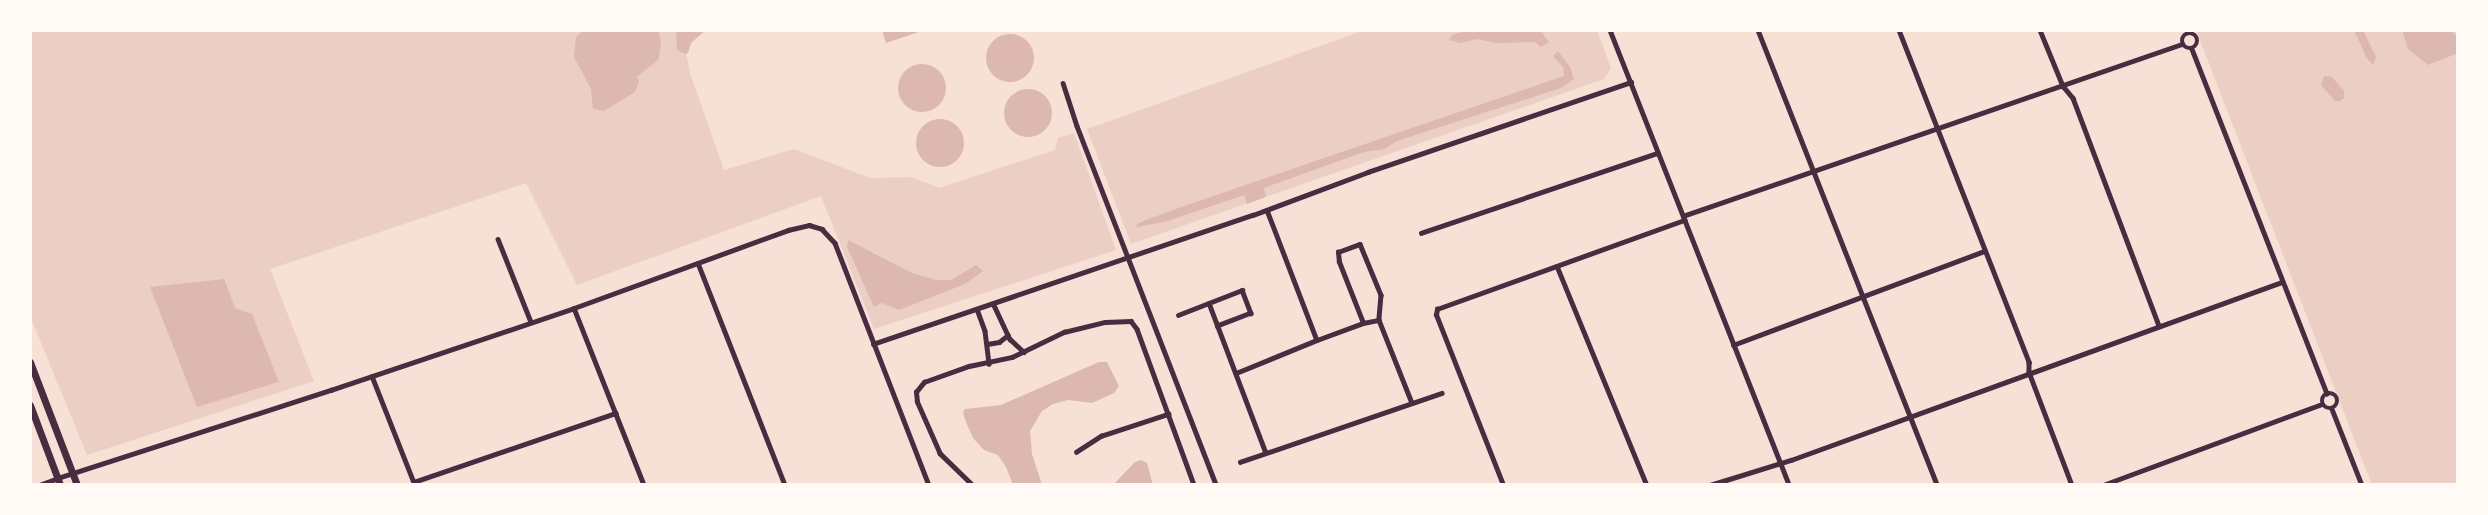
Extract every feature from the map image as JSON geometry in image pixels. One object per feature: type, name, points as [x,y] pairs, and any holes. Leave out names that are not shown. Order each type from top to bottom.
[{"type":"main road","points":[[30,362],[77,485]]},
{"type":"main road","points":[[30,405],[59,481]]},
{"type":"street","points":[[1610,30],[1789,485]]},
{"type":"street","points":[[1758,30],[1937,485]]},
{"type":"street","points":[[1899,30],[2029,362],[2029,372],[2072,485]]},
{"type":"street","points":[[2040,30],[2063,86],[2073,98],[2160,326]]},
{"type":"street","points":[[2185,32],[2197,37],[2197,45],[2192,49],[2187,49],[2182,44],[2185,32]]},
{"type":"street","points":[[1503,485],[1436,315],[1437,309],[1814,170],[1937,130],[2182,44]]},
{"type":"street","points":[[2192,49],[2327,394]]},
{"type":"street","points":[[873,344],[1129,258],[1630,82]]},
{"type":"street","points":[[1063,83],[1216,485]]},
{"type":"street","points":[[1421,233],[1658,153]]},
{"type":"street","points":[[1267,210],[1317,340]]},
{"type":"street","points":[[39,485],[59,481],[72,473],[574,308],[799,227],[817,227],[829,234],[835,243],[929,485]]},
{"type":"street","points":[[498,239],[531,322]]},
{"type":"street","points":[[1363,323],[1339,262],[1338,252],[1360,244],[1381,295],[1379,320],[1412,403]]},
{"type":"street","points":[[1733,345],[1984,251]]},
{"type":"street","points":[[698,264],[784,485]]},
{"type":"street","points":[[1557,266],[1647,485]]},
{"type":"street","points":[[1710,485],[1780,464],[2282,282]]},
{"type":"street","points":[[1178,315],[1242,290],[1251,313],[1217,326]]},
{"type":"street","points":[[993,303],[1008,335],[1024,352]]},
{"type":"street","points":[[1209,303],[1266,453]]},
{"type":"street","points":[[574,308],[644,485]]},
{"type":"street","points":[[977,309],[987,344],[989,364]]},
{"type":"street","points":[[1236,373],[1317,340],[1363,323],[1379,320]]},
{"type":"street","points":[[972,485],[940,454],[926,426],[917,402],[916,392],[924,382],[969,366],[989,364],[1024,352],[1064,332],[1105,322],[1131,321],[1137,328],[1194,485]]},
{"type":"street","points":[[987,344],[999,342],[1008,335]]},
{"type":"street","points":[[372,376],[415,484],[616,413]]},
{"type":"street","points":[[1240,462],[1442,393]]},
{"type":"street","points":[[2327,394],[2334,394],[2337,399],[2337,404],[2332,409],[2325,408],[2322,404],[2322,398],[2327,394]]},
{"type":"street","points":[[2103,485],[2322,404]]},
{"type":"street","points":[[2332,409],[2361,485]]},
{"type":"street","points":[[1076,452],[1101,436],[1167,414]]},
{"type":"shaded area","points":[[30,30],[682,30],[690,73],[724,170],[794,149],[870,178],[911,177],[939,188],[1055,150],[1058,138],[1074,133],[1116,250],[874,329],[821,196],[577,285],[526,183],[270,269],[314,381],[87,455],[30,316]]},
{"type":"shaded area","points":[[584,30],[658,30],[661,42],[659,59],[637,77],[639,81],[635,92],[604,111],[593,109],[591,89],[574,57],[576,37]]},
{"type":"shaded area","points":[[676,30],[706,30],[691,43],[688,53],[685,54],[677,50]]},
{"type":"shaded area","points":[[882,30],[925,30],[886,43]]},
{"type":"shaded area","points":[[1365,30],[1597,30],[1611,68],[1604,79],[1131,244],[1087,129]]},
{"type":"shaded area","points":[[1469,30],[1540,30],[1549,42],[1541,47],[1535,42],[1496,43],[1477,39],[1460,43],[1449,40],[1452,35]]},
{"type":"shaded area","points":[[2196,30],[2458,30],[2458,485],[2372,485]]},
{"type":"shaded area","points":[[2354,30],[2363,30],[2376,57],[2373,65],[2366,57]]},
{"type":"shaded area","points":[[2402,30],[2449,30],[2458,37],[2458,53],[2428,65],[2408,49]]},
{"type":"shaded area","points":[[1005,34],[1015,34],[1027,41],[1034,53],[1034,63],[1027,75],[1015,82],[1005,82],[990,71],[986,63],[986,53],[997,38]]},
{"type":"shaded area","points":[[1558,51],[1570,67],[1574,79],[1561,88],[1397,141],[1384,149],[1364,152],[1264,188],[1266,197],[1247,204],[1244,195],[1168,221],[1137,227],[1136,225],[1187,205],[1564,76],[1563,67],[1553,56]]},
{"type":"shaded area","points":[[917,64],[927,64],[939,71],[946,83],[946,93],[939,105],[927,112],[917,112],[902,101],[898,93],[898,83],[909,68]]},
{"type":"shaded area","points":[[2324,76],[2332,77],[2344,91],[2344,98],[2335,101],[2321,85]]},
{"type":"shaded area","points":[[1023,89],[1033,89],[1045,96],[1052,108],[1052,118],[1045,130],[1033,137],[1023,137],[1008,126],[1004,118],[1004,108],[1015,93]]},
{"type":"shaded area","points":[[935,119],[945,119],[957,126],[964,138],[964,148],[957,160],[945,167],[935,167],[920,156],[916,148],[916,138],[927,123]]},
{"type":"shaded area","points":[[848,240],[912,273],[936,280],[951,280],[976,265],[983,271],[965,284],[899,310],[882,303],[874,307],[847,247]]},
{"type":"shaded area","points":[[224,279],[235,308],[252,314],[279,382],[197,407],[150,287]]},
{"type":"shaded area","points":[[1099,362],[1107,362],[1119,386],[1114,393],[1092,403],[1068,400],[1053,404],[1042,411],[1030,431],[1032,454],[1042,485],[1013,485],[998,455],[984,450],[973,438],[963,413],[965,409],[1001,405]]},
{"type":"shaded area","points":[[1141,460],[1147,463],[1153,485],[1113,485],[1135,462]]}]
